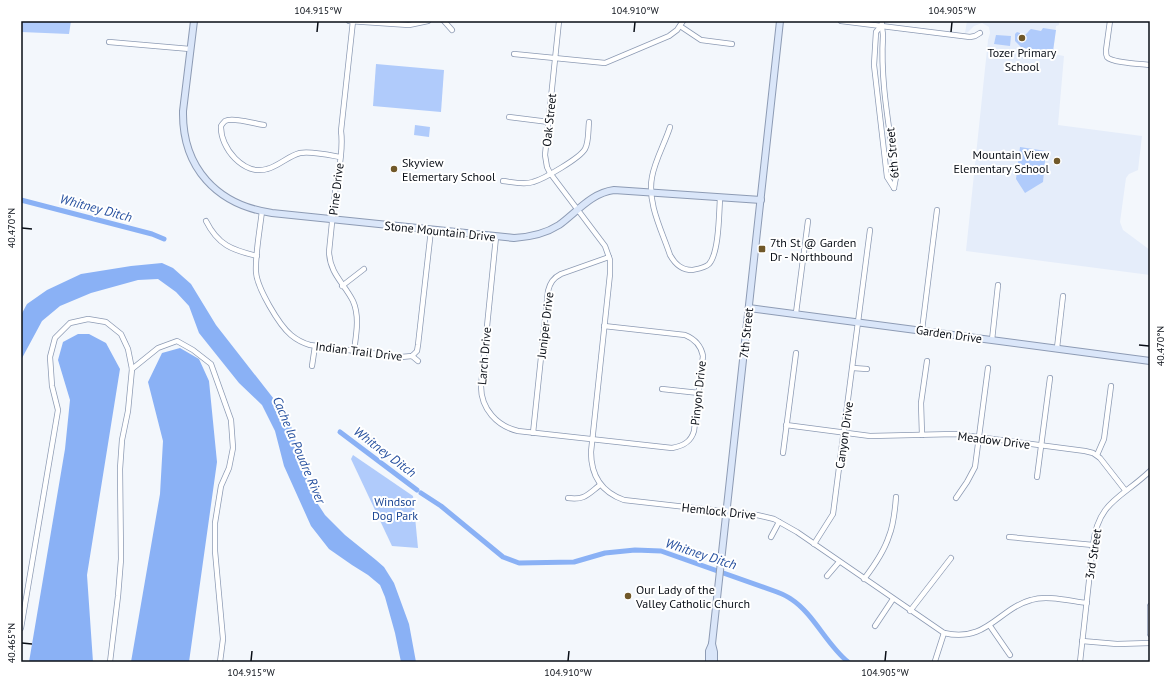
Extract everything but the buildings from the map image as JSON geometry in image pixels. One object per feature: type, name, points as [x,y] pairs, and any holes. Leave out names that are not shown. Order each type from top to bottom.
[{"type":"street","name":"Stone Mountain Drive","points":[[194,21],[183,117],[184,132],[188,150],[197,168],[210,184],[227,198],[241,205],[262,211],[332,219],[496,237],[526,237],[540,234],[558,225],[595,197],[608,191],[761,200]]},
{"type":"street","points":[[349,21],[409,25],[428,21]]},
{"type":"street","name":"Pine Drive","points":[[353,21],[329,258],[334,272],[353,301],[357,316],[354,351]]},
{"type":"street","points":[[444,21],[452,30]]},
{"type":"street","name":"Oak Street","points":[[559,21],[545,155],[547,167],[550,173],[577,210]]},
{"type":"street","points":[[514,54],[598,63],[608,62],[669,36],[680,26],[683,21]]},
{"type":"street","name":"7th Street","points":[[708,662],[709,651],[712,644],[720,579],[780,21]]},
{"type":"street","points":[[841,21],[881,23],[970,37],[980,33]]},
{"type":"street","points":[[1110,21],[1106,50],[1106,55],[1108,58],[1150,65]]},
{"type":"street","name":"6th Street","points":[[881,23],[883,33],[882,65],[896,177],[894,188],[887,177],[874,65],[876,32],[881,23]]},
{"type":"street","points":[[680,26],[701,40],[732,44]]},
{"type":"street","points":[[109,42],[190,49]]},
{"type":"street","points":[[509,117],[549,122]]},
{"type":"street","points":[[264,126],[228,120],[221,126],[224,141],[231,153],[241,163],[252,169],[268,169],[303,152],[340,157]]},
{"type":"street","points":[[503,181],[526,183],[533,182],[582,153],[586,147],[589,122]]},
{"type":"street","points":[[670,127],[652,175],[652,193],[653,204],[670,255],[675,263],[688,270],[697,270],[708,264],[714,254],[720,198]]},
{"type":"street","points":[[568,498],[581,499],[600,485],[594,473],[591,452],[610,274],[609,257],[605,246],[577,210]]},
{"type":"street","points":[[922,330],[937,210]]},
{"type":"street","name":"Indian Trail Drive","points":[[262,211],[256,270],[258,283],[279,321],[294,338],[315,346],[401,357],[412,356],[417,351],[431,230]]},
{"type":"street","points":[[796,314],[808,220]]},
{"type":"street","points":[[206,221],[216,237],[228,247],[239,252],[257,256]]},
{"type":"street","name":"Canyon Drive","points":[[814,544],[833,514],[870,230]]},
{"type":"street","name":"Larch Drive","points":[[496,237],[480,386],[482,396],[491,415],[500,424],[512,430],[592,439]]},
{"type":"street","name":"Juniper Drive","points":[[532,433],[550,284],[556,276],[609,257]]},
{"type":"street","points":[[342,286],[364,269]]},
{"type":"street","points":[[992,340],[998,285]]},
{"type":"street","points":[[1057,348],[1063,296]]},
{"type":"street","name":"Garden Drive","points":[[749,308],[1150,361]]},
{"type":"street","points":[[21,628],[58,410],[52,386],[50,357],[55,338],[70,323],[88,319],[106,322],[121,334],[128,349],[132,369],[128,411],[122,440],[120,469],[121,558],[110,662]]},
{"type":"street","name":"Pinyon Drive","points":[[592,439],[672,448],[683,445],[690,440],[694,431],[699,393],[702,353],[701,347],[693,338],[685,335],[604,326]]},
{"type":"street","points":[[132,369],[158,348],[177,341],[193,350],[211,364],[231,420],[234,448],[229,468],[221,486],[215,524],[215,551],[223,639],[220,662]]},
{"type":"street","points":[[312,366],[315,346]]},
{"type":"street","points":[[782,453],[796,353]]},
{"type":"street","points":[[412,356],[418,361]]},
{"type":"street","points":[[922,435],[921,403],[927,361]]},
{"type":"street","points":[[853,368],[867,369]]},
{"type":"street","points":[[956,498],[975,467],[988,368]]},
{"type":"street","points":[[1037,477],[1050,378]]},
{"type":"street","points":[[1111,386],[1104,439],[1097,455],[1125,490]]},
{"type":"street","points":[[662,389],[699,393]]},
{"type":"street","name":"Meadow Drive","points":[[786,425],[870,436],[955,434],[1085,451],[1097,455]]},
{"type":"street","name":"3rd Street","points":[[1080,661],[1094,534],[1103,512],[1113,500],[1150,471]]},
{"type":"street","name":"Hemlock Drive","points":[[600,485],[610,493],[624,500],[757,515],[779,522],[814,544],[944,634]]},
{"type":"street","points":[[864,579],[887,542],[893,522],[896,496]]},
{"type":"street","points":[[771,536],[779,522]]},
{"type":"street","points":[[1009,537],[1093,545]]},
{"type":"street","points":[[910,611],[951,558]]},
{"type":"street","points":[[827,576],[839,562]]},
{"type":"street","points":[[935,660],[944,634],[966,635],[978,632],[990,626],[1023,603],[1043,598],[1086,603]]},
{"type":"street","points":[[875,626],[893,599]]},
{"type":"street","points":[[1150,606],[1150,634]]},
{"type":"street","points":[[990,626],[1010,655]]},
{"type":"street","points":[[1082,641],[1120,644],[1150,643]]},
{"type":"street","name":"7th Street","points":[[712,644],[714,662]]},
{"type":"shaded area","name":"Mountain View Elementary School","points":[[967,21],[1059,21],[1059,25],[1056,26],[1053,54],[1064,56],[1058,125],[1142,136],[1138,170],[1129,174],[1126,178],[1120,222],[1123,230],[1150,250],[1150,275],[966,251],[988,40],[990,33],[989,27],[982,23],[974,26],[965,33]]},
{"type":"shaded area","points":[[162,263],[173,268],[191,284],[216,325],[277,403],[291,426],[312,495],[325,515],[345,535],[384,567],[394,583],[409,624],[416,662],[401,662],[395,633],[380,585],[368,575],[329,549],[311,526],[284,466],[275,431],[262,405],[239,383],[199,333],[189,306],[176,292],[158,279],[138,280],[91,293],[60,306],[42,321],[21,360],[21,315],[27,304],[47,290],[81,274]]},
{"type":"shaded area","points":[[78,334],[89,334],[106,343],[120,369],[87,575],[93,662],[29,662],[65,449],[70,400],[58,360],[63,342]]},
{"type":"shaded area","points":[[180,348],[199,359],[209,381],[217,462],[189,662],[131,662],[160,494],[163,441],[148,382],[162,353]]},
{"type":"green space","points":[[21,21],[71,21],[69,34],[21,32]]},
{"type":"green space","points":[[1043,28],[1056,30],[1053,51],[1022,48],[1015,41],[1015,34],[1017,32],[1020,33],[1020,36],[1022,36],[1031,29],[1041,31]]},
{"type":"green space","points":[[996,35],[1011,36],[1010,46],[994,44]]},
{"type":"green space","points":[[376,64],[444,70],[441,112],[373,106]]},
{"type":"green space","points":[[415,125],[430,127],[429,137],[414,135]]},
{"type":"green space","points":[[1020,147],[1046,151],[1043,182],[1025,193],[1016,179]]},
{"type":"green space","name":"Windsor Dog Park","points":[[353,455],[413,496],[418,548],[392,546],[351,459]]},
{"type":"waterway","name":"Whitney Ditch","points":[[21,200],[152,234],[164,239]]},
{"type":"waterway","name":"Whitney Ditch","points":[[340,432],[417,490]]},
{"type":"waterway","name":"Whitney Ditch","points":[[421,493],[441,506],[503,557],[519,563],[574,562],[605,553],[635,550],[661,551],[777,592],[788,597],[799,605],[833,647],[848,662]]},
{"type":"place","name":"Tozer Primary School","points":[[1022,38]]},
{"type":"place","name":"Mountain View Elementary School","points":[[1057,161]]},
{"type":"place","name":"Skyview Elemertary School","points":[[394,169]]},
{"type":"place","name":"7th St @ Garden Dr - Northbound","points":[[762,249]]},
{"type":"place","name":"Our Lady of the Valley Catholic Church","points":[[628,596]]},
{"type":"water label","name":"Cache la Poudre River","points":[[299,450]]}]
